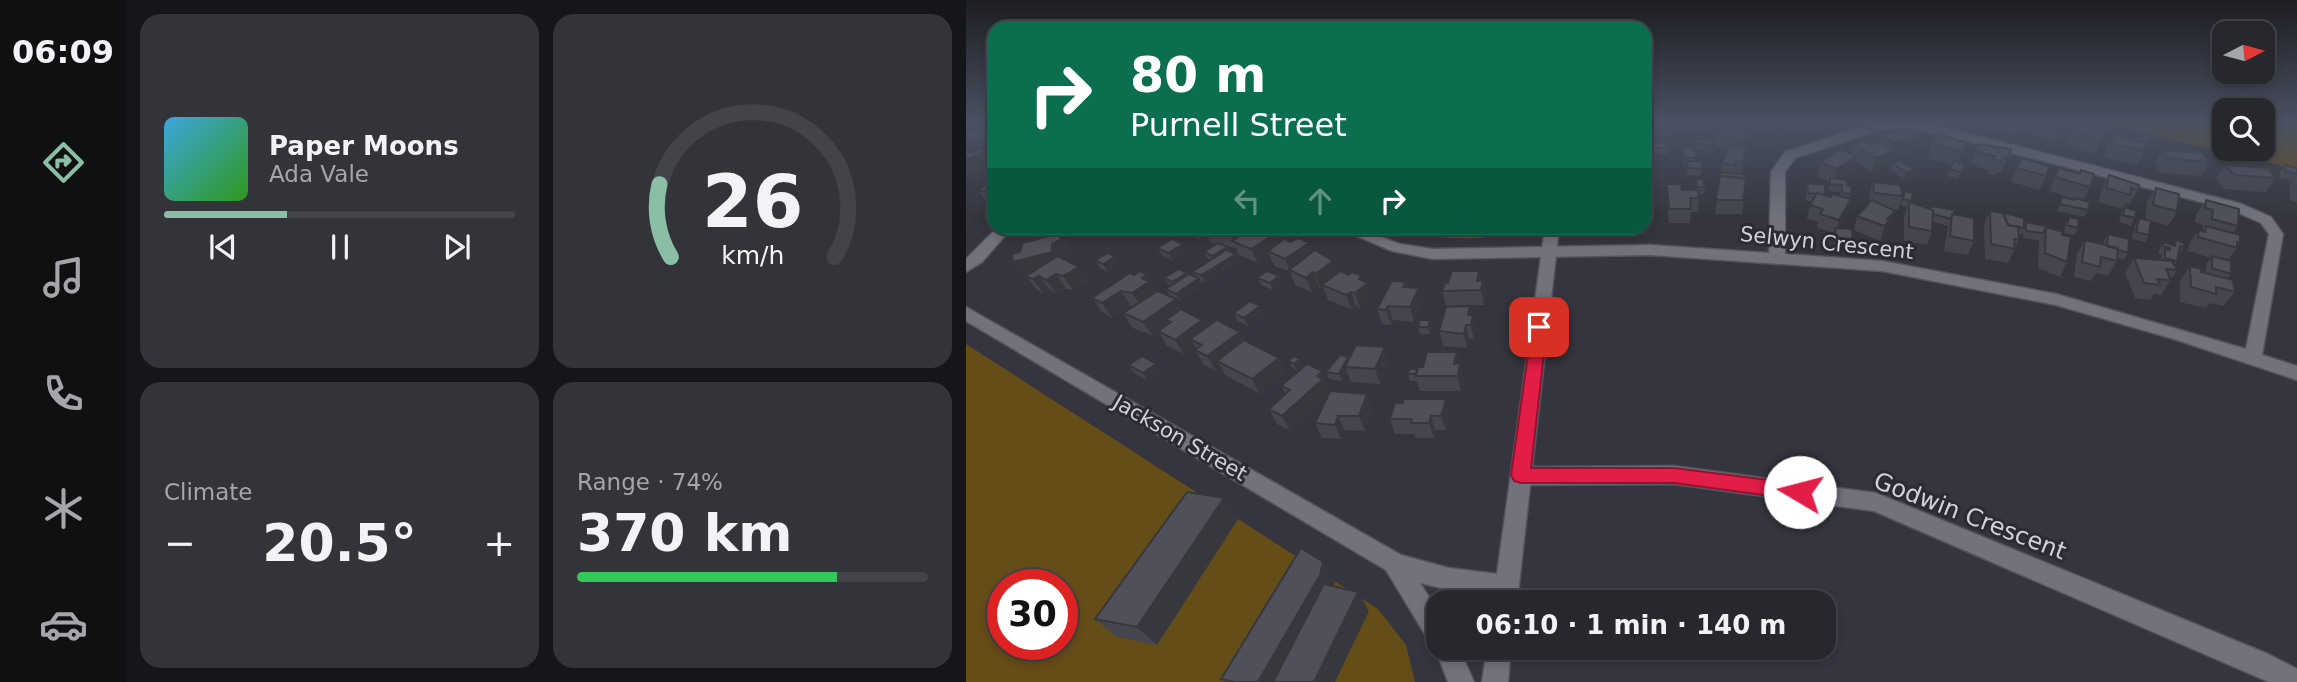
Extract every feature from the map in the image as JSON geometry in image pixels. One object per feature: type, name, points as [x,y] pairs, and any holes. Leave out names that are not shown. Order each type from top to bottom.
[{"type":"street","points":[[1777,257],[1778,172],[1791,155]]},
{"type":"street","points":[[2036,155],[2238,207],[2266,220],[2276,234],[2253,357]]},
{"type":"street","points":[[966,267],[999,235]]},
{"type":"street","name":"Selwyn Crescent","points":[[1365,235],[1415,252],[1549,253],[1650,250],[1777,257],[1882,267],[2056,300],[2253,357],[2297,373]]},
{"type":"street","points":[[1507,590],[1551,235]]},
{"type":"street","name":"Jackson Street","points":[[966,313],[1394,563],[1424,575],[1482,585],[1495,590]]},
{"type":"street","name":"Godwin Crescent","points":[[1521,475],[1674,475],[1876,502],[2259,663],[2296,682]]},
{"type":"street","name":"Jackson Street","points":[[1394,563],[1426,613]]},
{"type":"street","points":[[1452,660],[1461,682]]},
{"type":"street","points":[[1494,682],[1497,660]]},
{"type":"shaded area","points":[[2275,155],[2297,155],[2297,169],[2263,161],[2275,161]]},
{"type":"shaded area","points":[[1429,235],[1495,235],[1475,238]]},
{"type":"shaded area","points":[[966,344],[1378,609],[1406,645],[1415,682],[966,682]]},
{"type":"building","points":[[1683,155],[1696,155],[1696,158],[1683,158]]},
{"type":"building","points":[[1725,155],[1745,155],[1743,162],[1736,161],[1735,165],[1722,163]]},
{"type":"building","points":[[1831,155],[1857,156],[1837,169],[1820,162]]},
{"type":"building","points":[[1990,155],[2008,155],[2001,161],[1993,159],[1994,156]]},
{"type":"building","points":[[2166,155],[2204,155],[2210,162],[2169,159]]},
{"type":"building","points":[[2021,158],[2049,166],[2046,176],[2017,168]]},
{"type":"building","points":[[1900,160],[1914,170],[1906,172],[1892,163]]},
{"type":"building","points":[[1688,161],[1702,162],[1701,169],[1687,168]]},
{"type":"building","points":[[1954,161],[1965,164],[1961,172],[1949,169]]},
{"type":"building","points":[[2225,165],[2267,168],[2276,178],[2234,175]]},
{"type":"building","points":[[2285,165],[2297,168],[2297,174],[2285,171]]},
{"type":"building","points":[[2059,168],[2080,174],[2081,170],[2094,174],[2090,187],[2055,177]]},
{"type":"building","points":[[1721,172],[1747,175],[1746,178],[1721,176]]},
{"type":"building","points":[[2109,175],[2139,185],[2138,190],[2131,188],[2130,195],[2106,188]]},
{"type":"building","points":[[1720,176],[1746,179],[1743,200],[1716,200]]},
{"type":"building","points":[[1830,178],[1846,180],[1847,186],[1851,186],[1851,194],[1842,193],[1842,185],[1830,184]]},
{"type":"building","points":[[1696,179],[1703,179],[1705,187],[1697,187]]},
{"type":"building","points":[[1873,182],[1900,185],[1903,196],[1874,193]]},
{"type":"building","points":[[1807,183],[1825,185],[1825,195],[1808,193]]},
{"type":"building","points":[[1667,184],[1681,184],[1682,190],[1698,190],[1699,198],[1690,198],[1691,209],[1669,209]]},
{"type":"building","points":[[2156,188],[2179,194],[2177,211],[2153,205]]},
{"type":"building","points":[[1905,191],[1913,193],[1911,201],[1903,199]]},
{"type":"building","points":[[1817,193],[1851,199],[1839,220],[1820,214],[1823,209],[1810,205]]},
{"type":"building","points":[[2062,197],[2090,202],[2088,210],[2060,204]]},
{"type":"building","points":[[1872,200],[1895,211],[1884,226],[1857,216]]},
{"type":"building","points":[[2206,200],[2239,209],[2238,226],[2212,219],[2213,210],[2205,208]]},
{"type":"building","points":[[1909,202],[1933,210],[1932,231],[1909,227]]},
{"type":"building","points":[[1931,206],[1954,210],[1954,214],[1951,219],[1933,214]]},
{"type":"building","points":[[2125,207],[2136,211],[2135,218],[2123,215]]},
{"type":"building","points":[[1990,211],[2003,213],[2008,225],[2018,227],[2019,240],[2014,239],[2015,249],[1991,244]]},
{"type":"building","points":[[2004,213],[2024,218],[2024,228],[2008,225]]},
{"type":"building","points":[[1952,214],[1974,218],[1974,241],[1950,236]]},
{"type":"building","points":[[2069,217],[2079,219],[2078,228],[2067,225]]},
{"type":"building","points":[[2139,218],[2151,221],[2149,235],[2136,232]]},
{"type":"building","points":[[2026,222],[2046,228],[2043,233],[2026,231]]},
{"type":"building","points":[[2206,226],[2240,235],[2237,248],[2198,237],[2199,230],[2205,232]]},
{"type":"building","points":[[2046,227],[2071,237],[2067,262],[2045,253]]},
{"type":"building","points":[[1835,228],[1852,229],[1852,239],[1836,238]]},
{"type":"building","points":[[2108,234],[2129,239],[2128,253],[2107,246]]},
{"type":"building","points":[[1053,235],[1060,235],[1061,239],[1052,244],[1052,252],[1013,262],[1012,254],[1020,252],[1023,243]]},
{"type":"building","points":[[1241,235],[1274,235],[1251,249],[1232,241]]},
{"type":"building","points":[[1298,238],[1309,243],[1285,259],[1268,251],[1284,239],[1290,242]]},
{"type":"building","points":[[1172,239],[1183,244],[1168,253],[1157,248]]},
{"type":"building","points":[[2085,240],[2118,248],[2117,261],[2101,257],[2100,267],[2082,262]]},
{"type":"building","points":[[2176,240],[2184,243],[2184,247],[2180,246],[2177,261],[2165,258],[2165,249],[2170,248],[2163,246],[2163,242],[2175,246]]},
{"type":"building","points":[[1218,243],[1227,247],[1213,256],[1204,252]]},
{"type":"building","points":[[1226,250],[1236,254],[1201,275],[1192,272]]},
{"type":"building","points":[[1315,250],[1333,261],[1306,278],[1289,270]]},
{"type":"building","points":[[1108,253],[1115,257],[1103,264],[1095,260]]},
{"type":"building","points":[[1058,256],[1079,267],[1063,276],[1056,274],[1046,280],[1039,276],[1033,279],[1026,276]]},
{"type":"building","points":[[2212,256],[2231,261],[2231,274],[2212,268]]},
{"type":"building","points":[[2134,258],[2172,261],[2177,270],[2166,269],[2171,280],[2157,279],[2160,285],[2144,283]]},
{"type":"building","points":[[2190,266],[2201,269],[2201,272],[2233,280],[2235,292],[2216,287],[2216,294],[2191,287]]},
{"type":"building","points":[[1179,269],[1187,273],[1172,282],[1164,278]]},
{"type":"building","points":[[1140,271],[1147,275],[1142,278],[1149,282],[1132,293],[1121,291],[1102,303],[1092,298],[1130,273],[1134,275]]},
{"type":"building","points":[[1267,271],[1279,276],[1270,283],[1257,278]]},
{"type":"building","points":[[1340,271],[1362,276],[1359,279],[1368,283],[1355,293],[1346,295],[1322,285]]},
{"type":"building","points":[[1452,271],[1479,271],[1477,281],[1483,280],[1481,290],[1442,291]]},
{"type":"building","points":[[1189,274],[1199,278],[1176,294],[1166,289]]},
{"type":"building","points":[[1392,281],[1406,282],[1403,287],[1419,288],[1410,307],[1388,306],[1386,310],[1377,309]]},
{"type":"building","points":[[1158,291],[1176,299],[1143,322],[1123,313]]},
{"type":"building","points":[[1250,301],[1260,306],[1244,318],[1234,313]]},
{"type":"building","points":[[1470,306],[1468,315],[1473,315],[1471,325],[1466,325],[1464,334],[1439,331],[1446,307]]},
{"type":"building","points":[[1181,309],[1202,320],[1175,340],[1158,331],[1171,322],[1166,320]]},
{"type":"building","points":[[1217,320],[1240,332],[1207,356],[1195,350],[1202,345],[1190,339]]},
{"type":"building","points":[[1420,320],[1430,320],[1428,327],[1418,327]]},
{"type":"building","points":[[1244,340],[1279,358],[1252,379],[1217,361]]},
{"type":"building","points":[[1356,345],[1385,347],[1375,369],[1345,367]]},
{"type":"building","points":[[1427,352],[1457,352],[1454,364],[1460,363],[1458,376],[1416,376],[1418,367],[1423,367]]},
{"type":"building","points":[[1340,355],[1348,357],[1339,374],[1326,372]]},
{"type":"building","points":[[1142,356],[1156,364],[1143,373],[1129,365]]},
{"type":"building","points":[[1294,356],[1300,359],[1294,364],[1288,361]]},
{"type":"building","points":[[1307,364],[1323,371],[1317,376],[1323,379],[1282,416],[1269,409],[1290,390],[1281,386]]},
{"type":"building","points":[[1410,369],[1417,369],[1416,374],[1408,374]]},
{"type":"building","points":[[1330,391],[1367,394],[1359,416],[1338,416],[1335,425],[1315,423]]},
{"type":"building","points":[[1404,399],[1446,399],[1441,416],[1431,416],[1429,423],[1411,423],[1412,419],[1390,419],[1395,403],[1403,403]]},
{"type":"building","points":[[1187,492],[1224,498],[1137,627],[1095,619]]},
{"type":"building","points":[[1301,548],[1323,562],[1320,575],[1258,682],[1221,679]]},
{"type":"building","points":[[1324,584],[1358,592],[1314,682],[1273,682]]},
{"type":"route","points":[[1539,327],[1521,475],[1674,475],[1800,492]]}]
